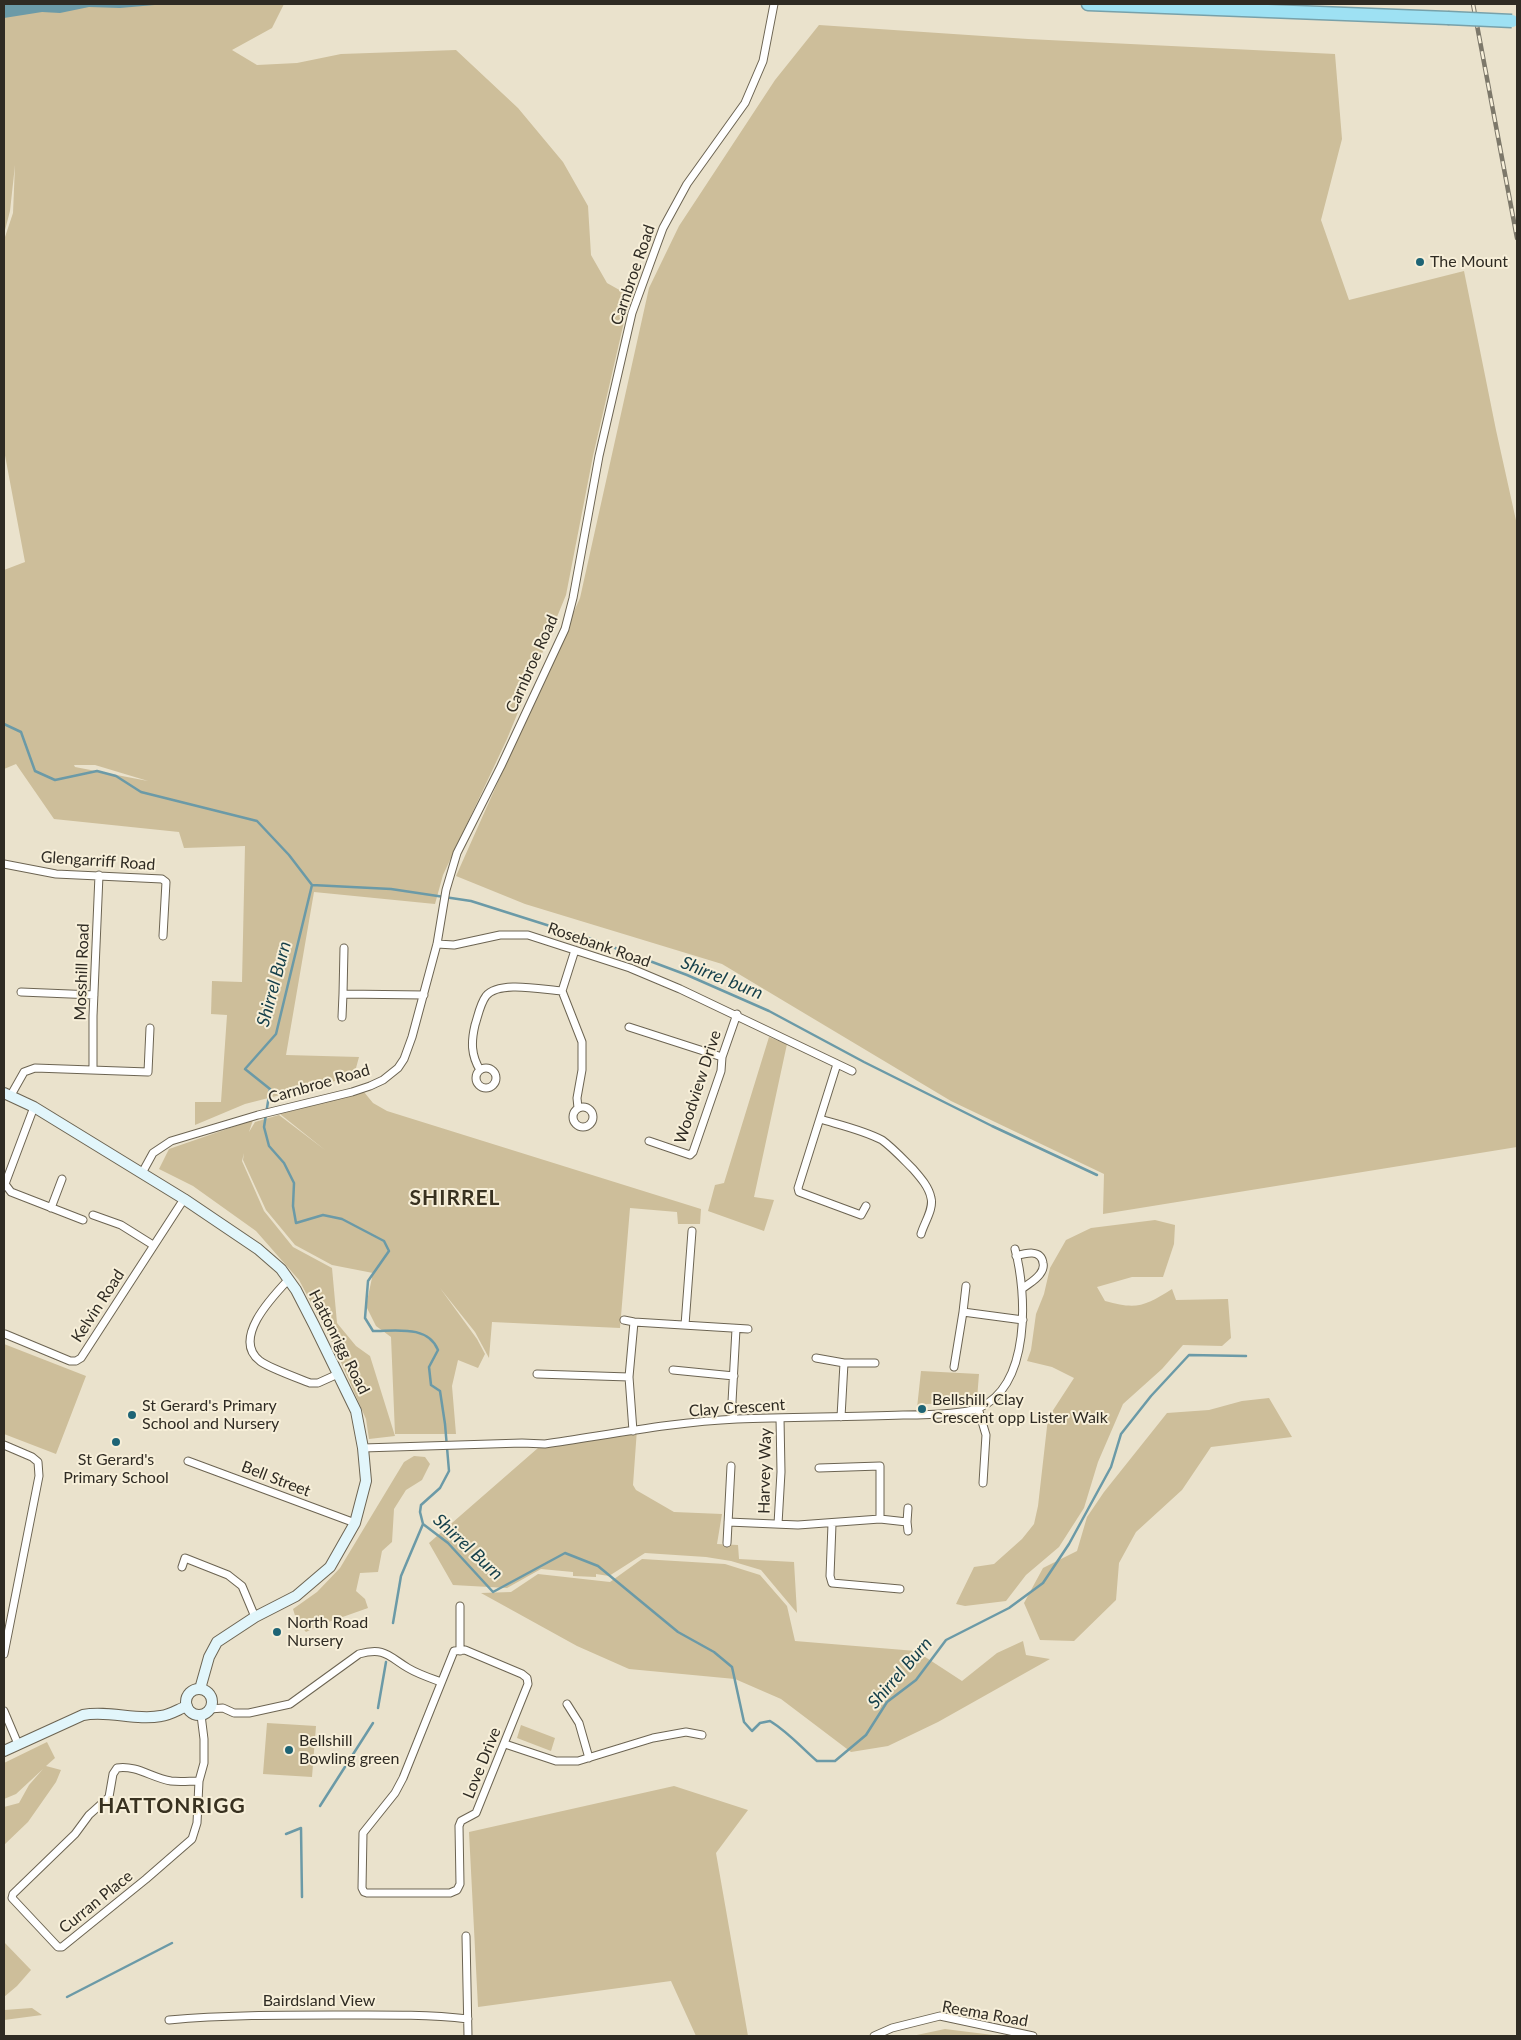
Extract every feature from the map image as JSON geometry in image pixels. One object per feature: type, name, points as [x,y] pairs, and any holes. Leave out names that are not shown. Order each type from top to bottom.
[{"type":"highway","points":[[1088,4],[1515,22]]},
{"type":"street","name":"Carnbroe Road","points":[[142,1174],[154,1153],[171,1141],[258,1115],[352,1092],[383,1080],[398,1068],[404,1059],[424,995],[442,922],[446,890],[457,853],[501,766],[565,629],[573,598],[599,456],[632,313],[663,228],[687,184],[745,103],[762,61],[774,4]]},
{"type":"street","name":"Glengarriff Road","points":[[4,864],[56,874],[162,879],[166,882],[163,936]]},
{"type":"street","name":"Mosshill Road","points":[[93,1070],[99,876]]},
{"type":"street","name":"Rosebank Road","points":[[437,944],[454,945],[500,935],[519,934],[575,950],[630,968],[737,1014],[852,1071]]},
{"type":"street","points":[[342,1017],[344,948]]},
{"type":"street","points":[[575,950],[562,991],[582,1042],[582,1070],[577,1098],[578,1108]]},
{"type":"street","points":[[480,1070],[473,1055],[472,1040],[486,996],[498,989],[511,987],[562,991]]},
{"type":"street","points":[[21,992],[94,994]]},
{"type":"street","points":[[343,994],[424,995]]},
{"type":"street","name":"Woodview Drive","points":[[649,1141],[690,1155],[721,1071],[722,1057],[737,1014]]},
{"type":"street","points":[[629,1027],[722,1057]]},
{"type":"street","points":[[7,1094],[24,1072],[35,1068],[148,1072],[150,1028]]},
{"type":"street","points":[[837,1064],[798,1184],[799,1192],[861,1215],[866,1206]]},
{"type":"street","name":"Hattonrigg Road","points":[[7,1094],[34,1107],[184,1199],[258,1249],[281,1269],[289,1279],[356,1411],[363,1448],[366,1481],[365,1492],[355,1523],[330,1567],[296,1596],[255,1617],[217,1642],[209,1657],[200,1689]]},
{"type":"street","points":[[34,1107],[5,1184],[11,1192],[83,1220]]},
{"type":"street","points":[[820,1119],[858,1131],[884,1142],[918,1174],[931,1198],[932,1207],[924,1220],[921,1234]]},
{"type":"street","points":[[51,1208],[62,1179]]},
{"type":"street","name":"Kelvin Road","points":[[5,1334],[70,1361],[76,1361],[81,1358],[184,1199]]},
{"type":"street","points":[[94,1215],[121,1226],[153,1245]]},
{"type":"street","points":[[685,1325],[692,1231]]},
{"type":"street","name":"Clay Crescent","points":[[363,1448],[545,1444],[734,1419],[941,1414],[978,1408],[1000,1391],[1014,1367],[1021,1345],[1022,1289],[1016,1252],[1038,1254],[1043,1260],[1043,1269],[1039,1276],[1022,1289]]},
{"type":"street","points":[[289,1279],[265,1304],[249,1337],[251,1348],[259,1361],[310,1383],[318,1383],[338,1374]]},
{"type":"street","points":[[954,1367],[966,1286]]},
{"type":"street","points":[[963,1312],[1022,1320]]},
{"type":"street","points":[[624,1320],[748,1330]]},
{"type":"street","points":[[633,1431],[629,1377],[634,1322]]},
{"type":"street","points":[[734,1419],[732,1402],[736,1329]]},
{"type":"street","points":[[816,1358],[844,1363],[875,1362]]},
{"type":"street","points":[[841,1417],[844,1363]]},
{"type":"street","points":[[673,1370],[734,1376]]},
{"type":"street","points":[[537,1374],[629,1377]]},
{"type":"street","points":[[978,1408],[986,1435],[983,1483]]},
{"type":"street","name":"Harvey Way","points":[[778,1524],[781,1472],[780,1418]]},
{"type":"street","points":[[4,1445],[32,1456],[38,1462],[39,1476],[4,1654]]},
{"type":"street","name":"Bell Street","points":[[188,1461],[355,1523]]},
{"type":"street","name":"Harvey Way","points":[[728,1543],[731,1466]]},
{"type":"street","points":[[818,1468],[880,1466],[880,1519]]},
{"type":"street","points":[[908,1508],[906,1522],[908,1531]]},
{"type":"street","name":"Harvey Way","points":[[728,1522],[798,1525],[880,1519],[906,1522]]},
{"type":"street","points":[[832,1524],[830,1576],[832,1583],[900,1589]]},
{"type":"street","points":[[182,1567],[185,1558],[228,1575],[242,1586],[255,1617]]},
{"type":"street","points":[[460,1606],[460,1651]]},
{"type":"street","points":[[187,1706],[194,1714],[223,1708],[234,1713],[249,1713],[290,1704],[359,1654],[372,1650],[384,1651],[409,1669],[440,1682]]},
{"type":"street","name":"Love Drive","points":[[465,1650],[522,1674],[528,1684],[476,1813],[461,1821],[459,1826],[460,1884],[457,1890],[450,1893],[364,1892],[362,1871],[364,1833],[403,1778],[440,1682],[454,1651],[460,1651],[465,1650]]},
{"type":"street","points":[[187,1706],[189,1694],[200,1689],[210,1695],[212,1704],[205,1712]]},
{"type":"street","points":[[567,1704],[579,1723],[590,1758]]},
{"type":"street","points":[[4,1752],[83,1715],[93,1713],[150,1717],[162,1716],[187,1706]]},
{"type":"street","points":[[4,1711],[18,1744]]},
{"type":"street","name":"Curran Place","points":[[199,1781],[171,1781],[141,1770],[124,1767],[117,1768],[113,1774],[109,1797],[89,1815],[76,1834],[13,1894],[12,1898],[58,1947],[62,1947],[192,1839],[197,1823],[199,1781],[204,1763],[205,1712]]},
{"type":"street","points":[[505,1744],[556,1761],[578,1761],[653,1738],[686,1732],[702,1735]]},
{"type":"street","points":[[466,1936],[468,2036]]},
{"type":"street","name":"Bairdsland View","points":[[169,2020],[214,2016],[309,2015],[430,2015],[468,2018]]},
{"type":"street","name":"Reema Road","points":[[874,2036],[892,2028],[940,2016],[1033,2036]]},
{"type":"shaded area","points":[[4,4],[284,4],[272,28],[232,50],[257,65],[297,63],[341,54],[456,50],[518,108],[563,162],[588,206],[591,255],[607,283],[630,296],[593,456],[566,595],[507,739],[443,875],[435,904],[314,892],[286,1055],[359,1057],[353,1079],[335,1081],[245,1104],[195,1125],[195,1102],[221,1102],[227,1015],[211,1014],[212,981],[242,982],[245,846],[184,848],[179,832],[54,819],[16,764],[4,769],[4,570],[25,562],[4,450],[4,240],[13,213],[15,165],[10,211],[4,234]],"holes":[[[74,765],[95,765],[148,781],[75,767]]]},
{"type":"shaded area","points":[[819,25],[1028,39],[1335,54],[1342,139],[1321,220],[1349,300],[1464,271],[1517,525],[1517,1147],[1103,1214],[1104,1174],[951,1101],[722,964],[525,904],[456,876],[580,598],[649,288],[679,226],[775,80]]},
{"type":"shaded area","points":[[769,1037],[787,1044],[754,1197],[774,1200],[764,1231],[708,1211],[715,1185],[724,1183]]},
{"type":"shaded area","points":[[364,1092],[373,1103],[387,1111],[701,1209],[700,1224],[678,1224],[677,1212],[630,1208],[620,1328],[492,1322],[489,1358],[475,1332],[440,1288],[477,1339],[485,1354],[478,1368],[458,1360],[452,1386],[456,1434],[395,1434],[391,1337],[376,1326],[366,1306],[373,1273],[332,1265],[295,1245],[266,1210],[243,1160],[244,1153],[242,1161],[264,1211],[293,1247],[332,1268],[337,1323],[356,1346],[370,1356],[395,1436],[369,1439],[366,1419],[332,1342],[299,1280],[256,1231],[193,1186],[159,1169],[169,1149],[253,1120],[249,1132],[255,1122],[279,1115],[325,1150],[280,1114]]},
{"type":"shaded area","points":[[1155,1220],[1175,1225],[1174,1244],[1163,1277],[1132,1277],[1097,1287],[1105,1301],[1133,1306],[1140,1305],[1172,1289],[1176,1300],[1228,1299],[1231,1338],[1222,1346],[1183,1345],[1162,1369],[1123,1404],[1098,1462],[1084,1508],[1059,1547],[1026,1575],[1006,1601],[965,1606],[956,1604],[974,1567],[994,1564],[1022,1539],[1034,1524],[1038,1506],[1048,1418],[1074,1378],[1052,1367],[1027,1361],[1031,1350],[1036,1314],[1044,1294],[1050,1268],[1066,1240],[1091,1228]]},
{"type":"shaded area","points":[[4,1344],[86,1376],[56,1454],[4,1434]]},
{"type":"shaded area","points":[[921,1371],[979,1374],[977,1399],[971,1402],[966,1400],[927,1404],[917,1408]]},
{"type":"shaded area","points":[[1269,1398],[1292,1437],[1211,1447],[1182,1490],[1136,1532],[1119,1563],[1116,1600],[1074,1641],[1040,1640],[1024,1603],[1043,1568],[1077,1551],[1087,1517],[1104,1492],[1167,1413],[1209,1410],[1242,1401]]},
{"type":"shaded area","points":[[637,1429],[633,1485],[636,1490],[674,1512],[722,1514],[717,1544],[738,1545],[739,1559],[794,1562],[797,1613],[761,1570],[731,1561],[706,1557],[645,1553],[609,1576],[596,1574],[596,1577],[573,1576],[573,1572],[541,1569],[507,1588],[453,1585],[429,1543],[546,1441]]},
{"type":"shaded area","points":[[414,1456],[425,1457],[430,1464],[422,1480],[406,1490],[394,1509],[392,1542],[382,1551],[378,1572],[360,1573],[356,1591],[365,1599],[368,1608],[306,1632],[297,1622],[293,1609],[317,1592],[340,1568],[404,1462]]},
{"type":"shaded area","points":[[642,1559],[725,1564],[760,1575],[787,1606],[795,1641],[916,1651],[962,1681],[997,1653],[1023,1641],[1026,1655],[1050,1659],[938,1722],[888,1746],[851,1752],[781,1699],[735,1679],[629,1669],[577,1646],[481,1593],[511,1592],[538,1574],[610,1582]]},
{"type":"shaded area","name":"Bellshill Bowling green","points":[[267,1723],[316,1726],[312,1777],[263,1774]]},
{"type":"shaded area","points":[[521,1725],[555,1738],[551,1751],[517,1738]]},
{"type":"shaded area","points":[[47,1742],[55,1758],[46,1766],[61,1770],[56,1782],[28,1822],[4,1845],[4,1807],[19,1803],[29,1785],[43,1769],[16,1794],[4,1799],[4,1763]]},
{"type":"shaded area","points":[[674,1786],[748,1810],[716,1853],[748,2036],[696,2036],[671,1981],[478,2007],[469,1832]]},
{"type":"shaded area","points":[[4,1942],[31,1970],[4,1997]]},
{"type":"shaded area","points":[[32,2008],[42,2015],[4,2020],[4,2010]]},
{"type":"shaded area","points":[[945,2029],[1001,2036],[912,2036]]},
{"type":"water","points":[[4,4],[166,4],[120,8],[89,7],[60,13],[42,12],[4,18]]},
{"type":"waterway","name":"Shirrel Burn","points":[[4,724],[21,732],[35,771],[55,780],[97,771],[116,776],[141,792],[257,821],[289,855],[312,885],[276,1034],[245,1069],[270,1089],[264,1127],[269,1146],[284,1163],[294,1183],[293,1206],[296,1223],[323,1215],[342,1219],[384,1241],[389,1251],[368,1281],[365,1318],[373,1331],[401,1330],[419,1333],[427,1336],[438,1350],[429,1367],[431,1385],[440,1391],[449,1471],[440,1488],[421,1505],[420,1512],[423,1524],[448,1543],[493,1592],[565,1553],[598,1566],[678,1632],[714,1652],[732,1667],[744,1722],[752,1731],[760,1723],[770,1721],[789,1735],[817,1761],[835,1761],[866,1735],[887,1702],[916,1680],[946,1640],[1009,1608],[1043,1583],[1069,1544],[1111,1467],[1121,1434],[1151,1396],[1189,1355],[1246,1356]]},
{"type":"waterway","name":"Shirrel burn","points":[[312,885],[391,889],[471,901],[591,939],[687,975],[769,1011],[864,1062],[992,1126],[1097,1175]]},
{"type":"waterway","points":[[393,1623],[401,1576],[423,1524]]},
{"type":"waterway","points":[[378,1708],[386,1662]]},
{"type":"waterway","points":[[320,1806],[373,1723]]},
{"type":"waterway","points":[[286,1834],[301,1828],[302,1897]]},
{"type":"waterway","points":[[67,1997],[172,1943]]},
{"type":"railway","points":[[1473,4],[1517,238]]},
{"type":"place","name":"The Mount","points":[[1420,262]]},
{"type":"place","name":"Bellshill, Clay Crescent opp Lister Walk","points":[[922,1409]]},
{"type":"place","name":"St Gerard's Primary School and Nursery","points":[[132,1415]]},
{"type":"place","name":"St Gerard's Primary School","points":[[116,1442]]},
{"type":"place","name":"North Road Nursery","points":[[277,1632]]},
{"type":"place","name":"Bellshill Bowling green","points":[[289,1750]]},
{"type":"district","name":"SHIRREL","points":[[455,1198]]},
{"type":"district","name":"HATTONRIGG","points":[[172,1806]]}]
